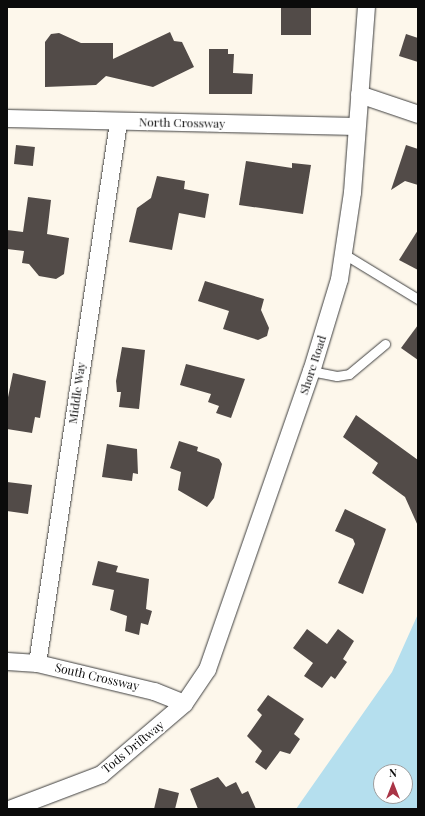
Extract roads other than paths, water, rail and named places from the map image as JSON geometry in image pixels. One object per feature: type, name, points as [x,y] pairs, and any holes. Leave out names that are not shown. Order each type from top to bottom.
[{"type":"street","name":"Shore Road","points":[[184,704],[207,670],[217,645],[311,371],[344,254],[366,7]]},
{"type":"street","points":[[359,94],[418,114]]},
{"type":"street","name":"North Crossway","points":[[7,118],[118,122],[356,126]]},
{"type":"street","name":"Middle Way","points":[[37,663],[118,122]]},
{"type":"street","name":"South Crossway","points":[[7,661],[37,663],[154,691],[184,704]]},
{"type":"street","name":"Tods Driftway","points":[[9,809],[101,774],[184,704]]},
{"type":"lane","points":[[344,254],[418,298]]},
{"type":"lane","points":[[311,371],[337,376],[349,374],[385,344]]},
{"type":"water","points":[[418,614],[418,809],[296,809],[392,672]]}]
